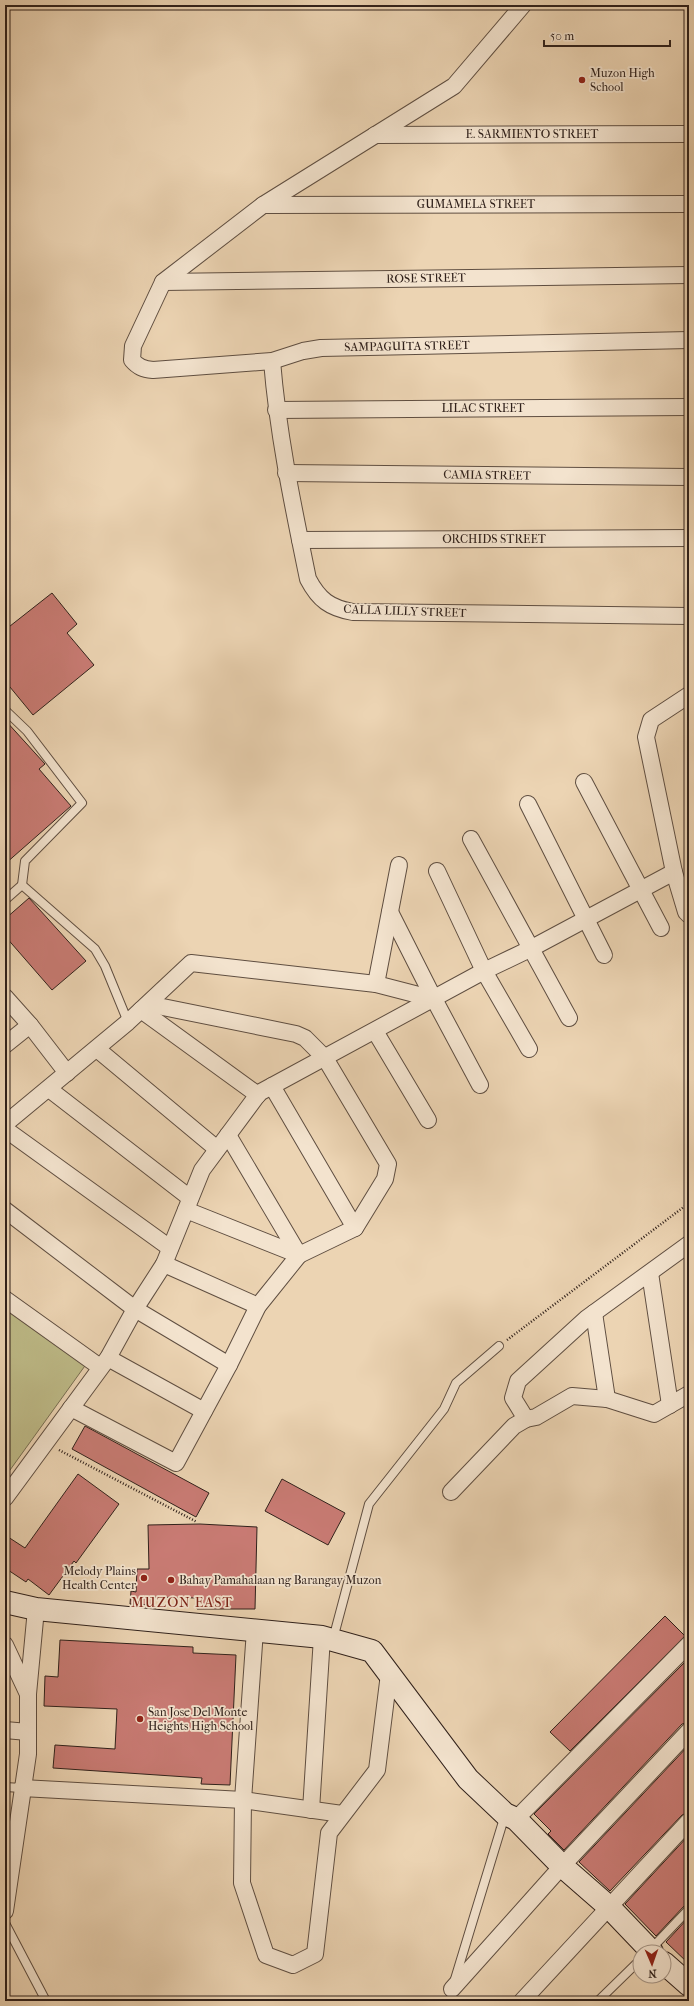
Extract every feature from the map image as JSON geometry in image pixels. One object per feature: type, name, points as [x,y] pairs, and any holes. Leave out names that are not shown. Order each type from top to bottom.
[{"type":"street","points":[[163,282],[263,205],[454,86],[523,5]]},
{"type":"street","name":"E. SARMIENTO STREET","points":[[374,135],[689,134]]},
{"type":"street","name":"GUMAMELA STREET","points":[[263,205],[689,204]]},
{"type":"street","name":"ROSE STREET","points":[[163,282],[689,275]]},
{"type":"street","name":"SAMPAGUITA STREET","points":[[163,282],[133,346],[132,360],[137,366],[144,369],[153,370],[272,361],[303,351],[321,348],[689,340]]},
{"type":"street","name":"CALLA LILLY STREET","points":[[272,361],[276,410],[286,473],[308,579],[315,592],[338,610],[354,612],[689,616]]},
{"type":"street","name":"LILAC STREET","points":[[276,410],[689,407]]},
{"type":"street","name":"CAMIA STREET","points":[[286,473],[689,477]]},
{"type":"street","name":"ORCHIDS STREET","points":[[300,540],[689,538]]},
{"type":"street","points":[[689,695],[651,720],[646,737],[674,872],[686,912],[689,915]]},
{"type":"street","points":[[584,782],[661,928]]},
{"type":"street","points":[[528,804],[604,955]]},
{"type":"street","points":[[471,839],[569,1018]]},
{"type":"street","points":[[376,984],[400,865]]},
{"type":"street","points":[[437,872],[484,971],[529,1050]]},
{"type":"street","points":[[5,1498],[104,1362],[135,1309],[164,1264],[202,1170],[258,1095],[484,971],[530,949],[674,872]]},
{"type":"street","points":[[390,912],[480,1085]]},
{"type":"street","points":[[5,1124],[97,1049],[191,963],[376,984],[434,999]]},
{"type":"street","points":[[5,997],[30,1024],[68,1073]]},
{"type":"street","points":[[71,1408],[176,1463],[229,1365],[258,1306],[299,1255],[355,1228],[386,1179],[388,1164],[325,1058],[305,1038],[296,1034],[144,1007]]},
{"type":"street","points":[[144,1007],[258,1095]]},
{"type":"street","points":[[5,1045],[30,1024]]},
{"type":"street","points":[[375,1031],[428,1120]]},
{"type":"street","points":[[97,1049],[217,1149]]},
{"type":"street","points":[[272,1086],[355,1228]]},
{"type":"street","points":[[49,1089],[188,1204],[299,1255]]},
{"type":"street","points":[[5,1129],[170,1248]]},
{"type":"street","points":[[228,1135],[299,1255]]},
{"type":"street","points":[[5,1210],[135,1309],[229,1365]]},
{"type":"street","points":[[526,1419],[513,1398],[518,1381],[594,1313],[689,1244]]},
{"type":"street","points":[[164,1264],[258,1306]]},
{"type":"street","points":[[650,1273],[670,1405]]},
{"type":"street","points":[[5,1299],[104,1362],[204,1411]]},
{"type":"street","points":[[594,1313],[606,1398]]},
{"type":"street","points":[[451,1492],[514,1426],[526,1419],[536,1417],[572,1396],[606,1398],[654,1414],[689,1394]]},
{"type":"street","points":[[5,1602],[36,1609],[255,1630],[328,1639],[372,1651],[468,1779],[511,1816],[562,1866],[609,1907],[641,1944]]},
{"type":"street","points":[[5,1911],[9,1852],[28,1754],[28,1694],[36,1609]]},
{"type":"street","points":[[255,1630],[243,1800],[242,1883],[266,1955],[293,1965],[316,1954],[329,1833],[377,1770],[389,1674]]},
{"type":"street","points":[[311,1810],[328,1639]]},
{"type":"street","points":[[511,1816],[689,1644]]},
{"type":"street","points":[[5,1645],[28,1694]]},
{"type":"street","points":[[5,1730],[28,1732]]},
{"type":"street","points":[[452,1995],[562,1866],[689,1731]]},
{"type":"street","points":[[22,1788],[243,1800],[342,1814]]},
{"type":"street","points":[[522,2001],[689,1821]]},
{"type":"street","points":[[672,1972],[689,1985]]},
{"type":"lane","points":[[5,710],[27,730],[82,803],[24,860],[22,885],[5,900]]},
{"type":"lane","points":[[22,885],[95,949],[105,966],[128,1022]]},
{"type":"lane","points":[[328,1639],[369,1504],[444,1410],[456,1383],[499,1346]]},
{"type":"lane","points":[[5,1787],[22,1788]]},
{"type":"lane","points":[[452,1995],[511,1816]]},
{"type":"lane","points":[[660,1944],[689,1909]]},
{"type":"lane","points":[[5,1923],[46,2001]]},
{"type":"lane","points":[[598,2001],[632,1971]]},
{"type":"path","points":[[499,1346],[689,1203]]},
{"type":"path","points":[[61,1451],[197,1522]]},
{"type":"shaded area","points":[[5,1305],[87,1363],[5,1477]]},
{"type":"building","points":[[52,593],[77,624],[67,633],[94,665],[33,715],[5,681],[5,630]]},
{"type":"building","points":[[5,720],[45,764],[39,769],[71,806],[5,864]]},
{"type":"building","points":[[29,898],[86,961],[52,990],[5,936],[5,919]]},
{"type":"building","points":[[85,1426],[209,1493],[196,1517],[72,1449]]},
{"type":"building","points":[[78,1474],[119,1504],[76,1563],[74,1561],[49,1595],[28,1579],[26,1582],[5,1568],[5,1535],[25,1548]]},
{"type":"building","points":[[282,1479],[345,1513],[328,1545],[265,1511]]},
{"type":"building","points":[[200,1524],[257,1527],[255,1609],[197,1609],[197,1598],[152,1597],[152,1605],[130,1604],[131,1591],[136,1592],[137,1569],[149,1569],[148,1525]]},
{"type":"building","points":[[665,1616],[685,1636],[570,1751],[550,1732]]},
{"type":"building","name":"San Jose Del Monte Heights High School","points":[[60,1640],[193,1647],[193,1653],[236,1655],[230,1785],[201,1784],[202,1778],[53,1768],[55,1745],[115,1749],[117,1709],[44,1706],[45,1676],[58,1677]]},
{"type":"building","points":[[689,1658],[689,1722],[682,1724],[564,1850],[548,1834],[551,1831],[534,1814]]},
{"type":"building","points":[[689,1745],[689,1812],[682,1815],[610,1891],[579,1862]]},
{"type":"building","points":[[689,1835],[689,1904],[685,1905],[656,1936],[625,1904]]},
{"type":"building","points":[[689,1917],[689,1964],[672,1948],[672,1944],[668,1944],[666,1942]]},
{"type":"place","name":"Muzon High School","points":[[582,80]]},
{"type":"place","name":"Melody Plains Health Center","points":[[144,1578]]},
{"type":"place","name":"Bahay Pamahalaan ng Barangay Muzon","points":[[171,1580]]},
{"type":"place","name":"San Jose Del Monte Heights High School","points":[[140,1719]]},
{"type":"district","name":"MUZON EAST","points":[[182,1602]]}]
